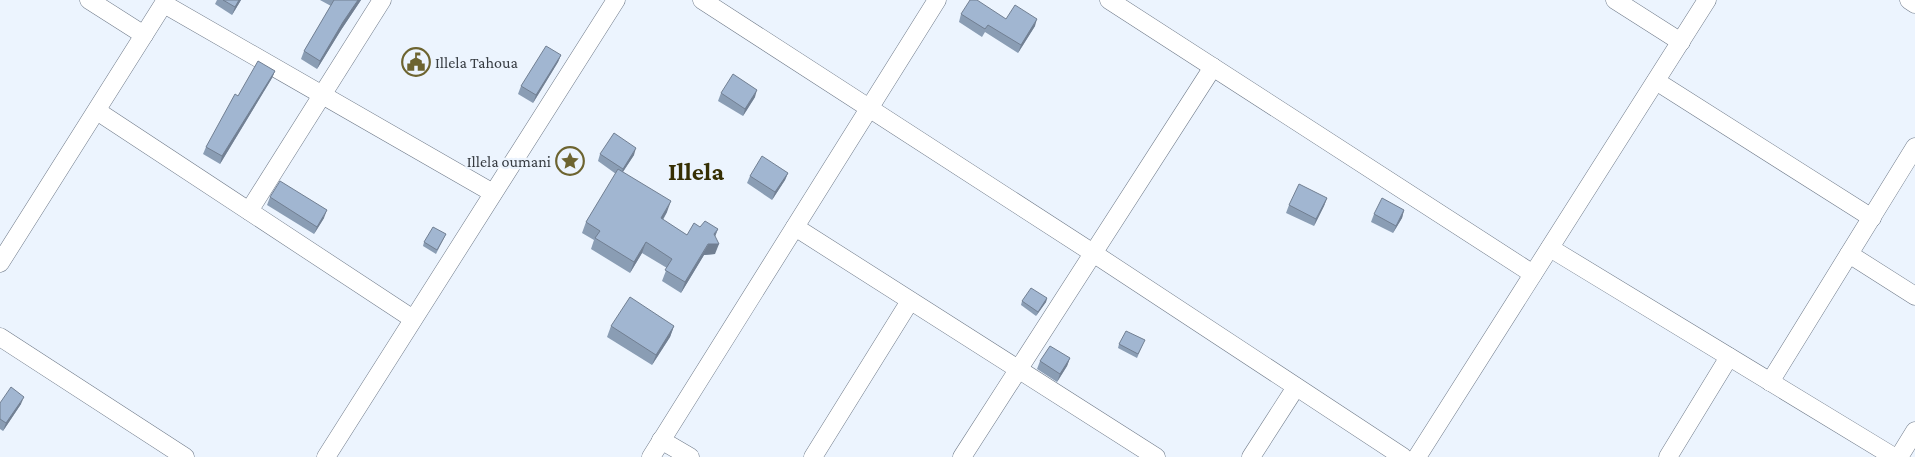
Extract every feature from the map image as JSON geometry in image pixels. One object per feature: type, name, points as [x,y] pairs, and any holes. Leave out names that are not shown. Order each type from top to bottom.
[{"type":"street","points":[[88,0],[144,35]]},
{"type":"street","points":[[249,211],[382,0]]},
{"type":"street","points":[[326,457],[616,0]]},
{"type":"street","points":[[702,0],[1093,253],[1403,457]]},
{"type":"street","points":[[651,457],[937,0]]},
{"type":"street","points":[[1109,0],[1533,274]]},
{"type":"street","points":[[1615,0],[1681,42]]},
{"type":"street","points":[[1417,457],[1707,0]]},
{"type":"street","points":[[1909,0],[1915,4]]},
{"type":"street","points":[[0,263],[165,2],[493,194]]},
{"type":"street","points":[[962,457],[1213,67]]},
{"type":"street","points":[[1656,80],[1872,218]]},
{"type":"street","points":[[96,110],[414,319]]},
{"type":"street","points":[[1770,382],[1915,147]]},
{"type":"street","points":[[795,227],[1156,457]]},
{"type":"street","points":[[1550,248],[1894,457]]},
{"type":"street","points":[[1849,254],[1915,296]]},
{"type":"street","points":[[813,457],[910,300]]},
{"type":"street","points":[[0,337],[186,457]]},
{"type":"street","points":[[1668,457],[1729,357]]},
{"type":"street","points":[[1251,457],[1296,387]]},
{"type":"street","points":[[1899,457],[1915,431]]},
{"type":"street","points":[[662,440],[690,457]]},
{"type":"building","points":[[223,0],[239,0],[235,7]]},
{"type":"building","points":[[334,0],[358,0],[320,61],[304,51]]},
{"type":"building","points":[[970,0],[977,0],[1006,19],[1015,5],[1037,19],[1021,45],[988,25],[985,29],[961,14]]},
{"type":"building","points":[[546,46],[561,55],[536,95],[521,86]]},
{"type":"building","points":[[258,61],[275,71],[222,156],[206,147],[235,94],[238,96]]},
{"type":"building","points":[[733,74],[757,90],[745,109],[721,93]]},
{"type":"building","points":[[614,133],[636,148],[623,169],[600,154]]},
{"type":"building","points":[[762,156],[788,173],[775,192],[750,176]]},
{"type":"building","points":[[618,169],[671,201],[661,218],[687,235],[694,223],[700,227],[705,221],[718,229],[714,234],[719,244],[708,244],[685,282],[665,270],[672,259],[646,242],[634,262],[595,238],[600,231],[586,222]]},
{"type":"building","points":[[280,181],[327,210],[317,227],[270,197]]},
{"type":"building","points":[[1299,184],[1327,198],[1316,219],[1289,205]]},
{"type":"building","points":[[1382,198],[1404,210],[1396,226],[1374,214]]},
{"type":"building","points":[[433,227],[446,234],[437,250],[424,242]]},
{"type":"building","points":[[1031,288],[1047,298],[1038,312],[1022,301]]},
{"type":"building","points":[[630,297],[674,326],[656,355],[611,326]]},
{"type":"building","points":[[1126,331],[1145,340],[1138,354],[1119,344]]},
{"type":"building","points":[[1050,346],[1070,358],[1060,374],[1040,361]]},
{"type":"building","points":[[11,387],[24,397],[6,423],[0,419],[0,403]]},
{"type":"place","name":"Illela Tahoua","points":[[416,62]]},
{"type":"place","name":"Illela oumani","points":[[570,161]]},
{"type":"district","name":"Illela","points":[[696,171]]}]
